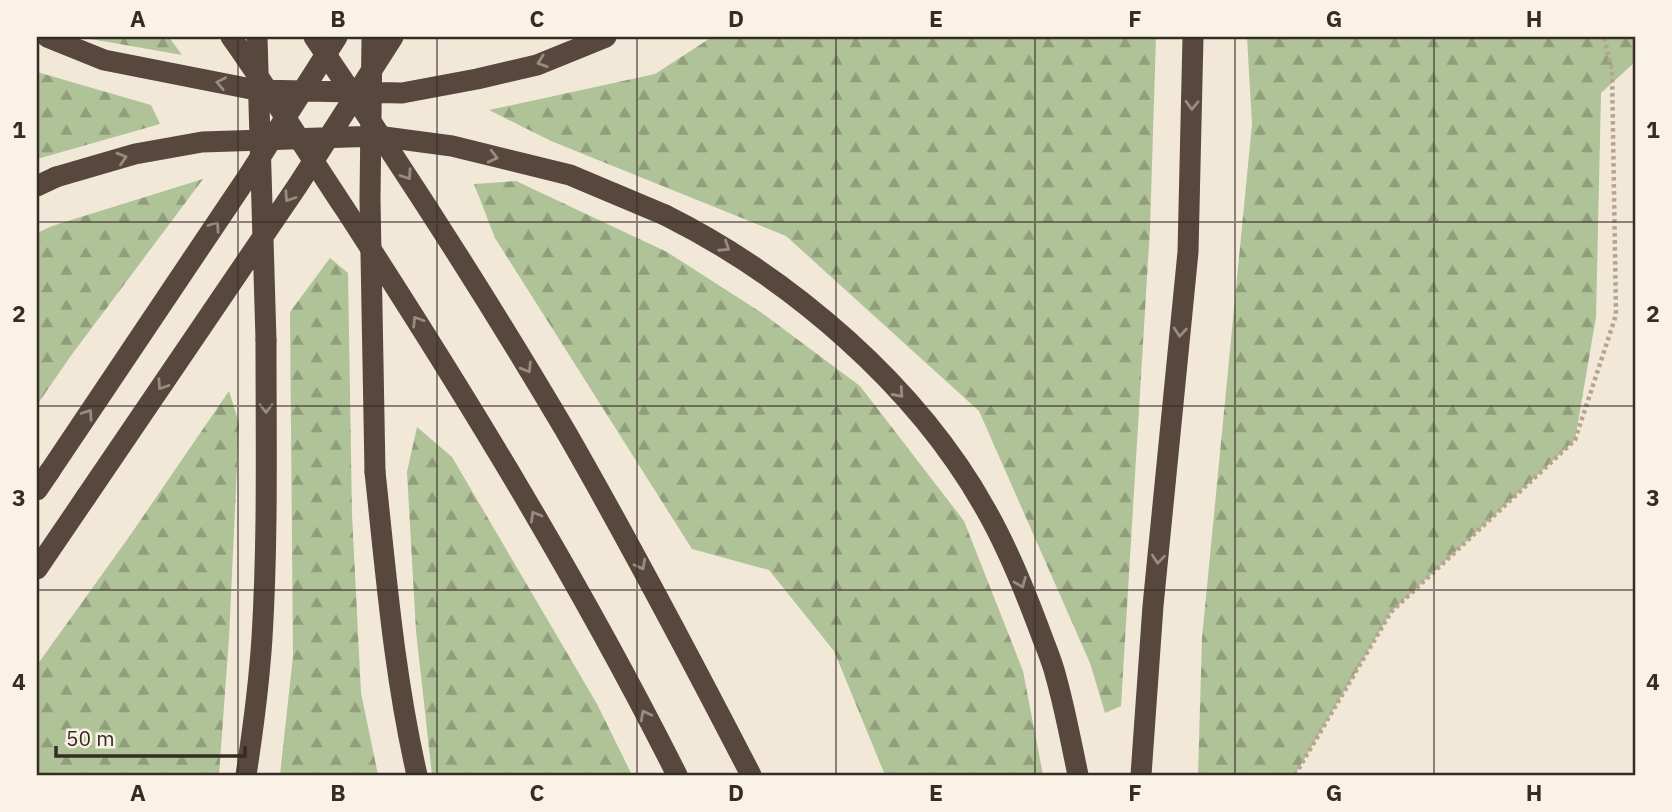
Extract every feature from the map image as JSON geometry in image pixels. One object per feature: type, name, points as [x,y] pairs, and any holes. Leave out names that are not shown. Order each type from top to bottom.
[{"type":"highway","points":[[47,37],[104,60],[257,90],[402,93],[537,65],[606,37]]},
{"type":"highway","points":[[231,37],[475,414],[570,578],[677,775]]},
{"type":"highway","points":[[246,775],[262,639],[266,554],[266,340],[257,37]]},
{"type":"highway","points":[[314,37],[426,202],[564,430],[631,546],[751,775]]},
{"type":"highway","points":[[37,490],[252,170],[337,37]]},
{"type":"highway","points":[[372,37],[370,199],[375,472],[393,649],[416,775]]},
{"type":"highway","points":[[37,569],[298,184],[393,37]]},
{"type":"highway","points":[[1142,775],[1153,606],[1188,252],[1193,37]]},
{"type":"highway","points":[[37,186],[57,177],[135,154],[202,142],[377,136],[452,146],[570,175],[708,236],[752,265],[835,330],[873,365],[949,453],[985,508],[1012,561],[1056,675],[1079,775]]},
{"type":"path","points":[[1295,775],[1391,612],[1575,440],[1616,315],[1612,70],[1604,37]]},
{"type":"green space","points":[[88,37],[169,37],[182,55],[91,39]]},
{"type":"green space","points":[[712,37],[1156,37],[1150,228],[1121,706],[1105,713],[1090,663],[979,411],[786,236],[551,141],[489,110],[655,74]]},
{"type":"green space","points":[[1247,37],[1635,37],[1635,62],[1601,93],[1596,317],[1575,440],[1391,612],[1295,775],[1198,775],[1202,638],[1252,124]]},
{"type":"green space","points":[[37,72],[151,105],[160,124],[37,159]]},
{"type":"green space","points":[[203,179],[70,357],[37,405],[37,233]]},
{"type":"green space","points":[[516,181],[667,252],[762,313],[860,386],[964,521],[1023,671],[1043,775],[885,775],[834,651],[769,570],[692,549],[495,238],[474,184]]},
{"type":"green space","points":[[330,258],[348,273],[352,514],[361,693],[378,775],[280,775],[293,656],[290,312]]},
{"type":"green space","points":[[229,391],[239,423],[229,638],[219,775],[37,775],[37,665]]},
{"type":"green space","points":[[417,427],[452,457],[597,704],[632,775],[432,775],[416,631],[407,472]]}]
